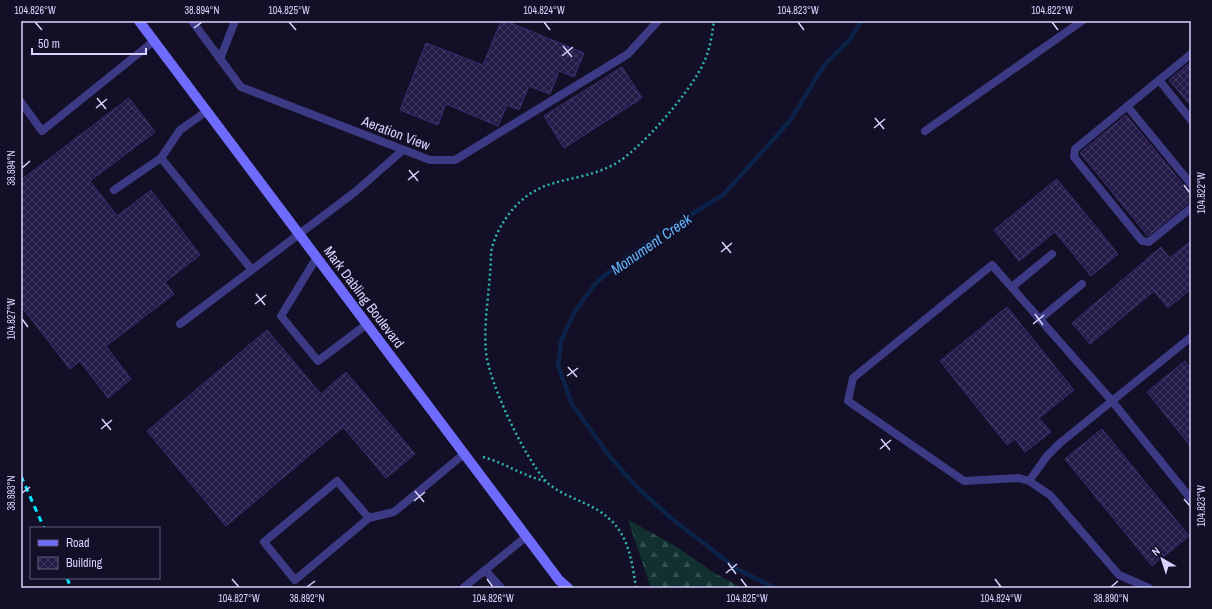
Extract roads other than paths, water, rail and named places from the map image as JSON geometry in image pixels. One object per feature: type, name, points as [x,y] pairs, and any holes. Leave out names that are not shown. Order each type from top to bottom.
[{"type":"street","name":"Mark Dabling Boulevard","points":[[139,21],[559,580],[568,588]]},
{"type":"lane","name":"Aeration View","points":[[192,21],[241,86],[430,160],[455,160],[628,54],[658,21]]},
{"type":"lane","points":[[220,59],[235,21]]},
{"type":"lane","points":[[925,131],[1082,21]]},
{"type":"lane","points":[[21,102],[42,130],[154,41]]},
{"type":"lane","points":[[1191,54],[1075,149],[1074,157],[1142,241],[1149,242],[1191,208]]},
{"type":"lane","points":[[1159,80],[1191,120]]},
{"type":"lane","points":[[1127,106],[1191,184]]},
{"type":"lane","points":[[114,190],[161,158],[180,130],[207,111]]},
{"type":"lane","points":[[180,324],[355,192],[403,150]]},
{"type":"lane","points":[[161,158],[252,270]]},
{"type":"lane","points":[[1012,288],[1052,254]]},
{"type":"lane","points":[[317,257],[281,316],[318,361],[367,324]]},
{"type":"lane","points":[[1149,588],[1119,576],[1050,495],[1029,480],[1019,478],[964,481],[848,401],[853,378],[992,265],[1112,401],[1191,499]]},
{"type":"lane","points":[[1040,319],[1082,284]]},
{"type":"lane","points":[[1029,480],[1047,456],[1112,401],[1191,338]]},
{"type":"lane","points":[[369,518],[337,481],[264,542],[295,580],[369,518],[394,512],[465,453]]},
{"type":"lane","points":[[463,588],[527,536]]},
{"type":"lane","points":[[485,570],[501,588]]},
{"type":"waterway","name":"Monument Creek","points":[[775,588],[737,569],[672,519],[637,487],[610,457],[572,404],[558,366],[561,341],[574,313],[595,284],[619,263],[672,226],[723,195],[789,122],[825,64],[851,38],[861,21]]},
{"type":"railway","points":[[21,476],[44,527]]},
{"type":"railway","points":[[67,579],[71,588]]}]
